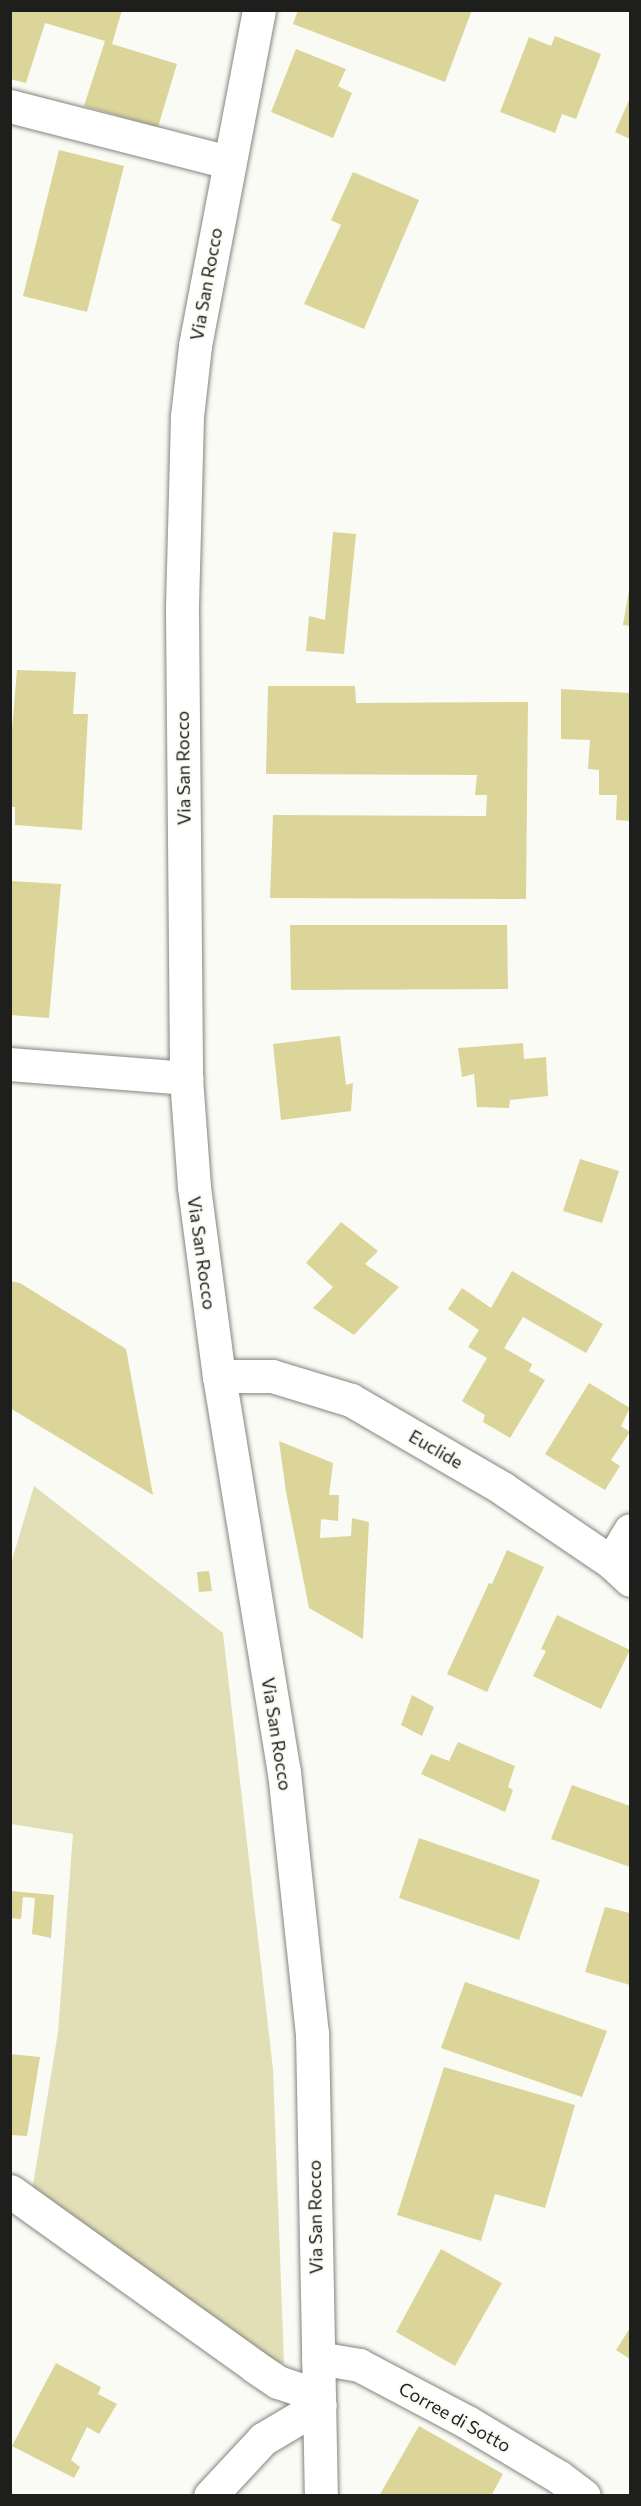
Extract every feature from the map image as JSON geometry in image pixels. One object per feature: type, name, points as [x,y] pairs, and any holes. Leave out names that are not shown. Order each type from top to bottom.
[{"type":"street","name":"Via San Rocco","points":[[259,10],[228,162],[195,346],[187,416],[182,609],[186,1078],[194,1187],[219,1376],[284,1772],[312,2033],[321,2496]]},
{"type":"street","points":[[10,106],[228,162]]},
{"type":"street","points":[[10,1064],[186,1078]]},
{"type":"street","name":"Euclide","points":[[219,1376],[272,1376],[351,1400],[502,1488],[621,1571]]},
{"type":"street","points":[[621,1571],[630,1530]]},
{"type":"street","points":[[10,2192],[254,2366],[278,2382],[319,2401]]},
{"type":"street","name":"Corree di Sotto","points":[[318,2358],[359,2365],[467,2422],[559,2477],[584,2496]]},
{"type":"street","points":[[210,2496],[263,2439],[319,2401]]},
{"type":"shaded area","points":[[34,1486],[223,1633],[273,2069],[284,2363],[263,2360],[32,2191],[58,2032],[73,1834],[11,1824],[10,1567]]},
{"type":"building","points":[[10,10],[122,10],[112,44],[177,64],[158,127],[84,106],[105,41],[45,23],[26,83],[10,79]]},
{"type":"building","points":[[298,10],[472,10],[445,82],[293,24]]},
{"type":"building","points":[[555,36],[601,54],[576,119],[562,114],[555,133],[500,112],[529,37],[551,46]]},
{"type":"building","points":[[296,49],[346,69],[338,86],[352,93],[333,138],[271,112]]},
{"type":"building","points":[[630,98],[630,139],[615,132]]},
{"type":"building","points":[[59,150],[124,166],[87,312],[23,296]]},
{"type":"building","points":[[353,172],[419,200],[364,329],[304,304],[341,225],[331,220]]},
{"type":"building","points":[[333,532],[356,534],[344,654],[306,651],[309,616],[325,620]]},
{"type":"building","points":[[630,590],[630,626],[623,625]]},
{"type":"building","points":[[17,670],[76,672],[73,714],[88,714],[82,830],[15,825],[15,807],[10,807],[10,753]]},
{"type":"building","points":[[268,686],[355,686],[356,703],[528,702],[526,899],[270,898],[273,815],[486,816],[487,795],[475,795],[477,775],[266,774]]},
{"type":"building","points":[[561,689],[630,693],[630,821],[616,820],[617,795],[599,795],[599,770],[588,769],[590,740],[561,739]]},
{"type":"building","points":[[10,881],[61,884],[49,1018],[10,1015]]},
{"type":"building","points":[[290,925],[507,925],[508,989],[291,990]]},
{"type":"building","points":[[340,1036],[346,1085],[353,1083],[351,1111],[281,1120],[273,1044]]},
{"type":"building","points":[[523,1043],[524,1059],[546,1057],[548,1096],[510,1100],[509,1108],[477,1107],[474,1074],[462,1077],[458,1048]]},
{"type":"building","points":[[580,1159],[619,1171],[602,1223],[563,1211]]},
{"type":"building","points":[[341,1222],[378,1251],[365,1264],[399,1287],[354,1335],[313,1308],[333,1287],[306,1263]]},
{"type":"building","points":[[512,1271],[603,1324],[586,1353],[523,1317],[504,1348],[532,1364],[529,1371],[545,1380],[510,1438],[483,1422],[485,1415],[462,1401],[487,1358],[468,1347],[479,1330],[448,1309],[462,1288],[491,1308]]},
{"type":"building","points":[[10,1281],[20,1283],[126,1349],[153,1495],[10,1408]]},
{"type":"building","points":[[589,1383],[630,1408],[621,1426],[630,1432],[611,1460],[620,1466],[605,1490],[545,1454]]},
{"type":"building","points":[[279,1441],[333,1463],[329,1495],[339,1495],[338,1521],[321,1519],[320,1538],[351,1536],[352,1518],[369,1522],[363,1639],[309,1608],[286,1492]]},
{"type":"building","points":[[507,1550],[544,1567],[487,1692],[447,1674],[489,1583],[492,1584]]},
{"type":"building","points":[[209,1571],[212,1591],[199,1592],[197,1572]]},
{"type":"building","points":[[557,1615],[630,1650],[601,1709],[533,1676],[546,1651],[541,1649]]},
{"type":"building","points":[[412,1695],[434,1707],[422,1736],[401,1725]]},
{"type":"building","points":[[458,1742],[515,1766],[508,1787],[513,1790],[505,1812],[421,1774],[431,1754],[449,1761]]},
{"type":"building","points":[[572,1785],[630,1806],[630,1867],[551,1839]]},
{"type":"building","points":[[419,1838],[540,1880],[519,1940],[399,1898]]},
{"type":"building","points":[[11,1891],[54,1895],[51,1938],[32,1934],[35,1898],[23,1897],[21,1919],[10,1918]]},
{"type":"building","points":[[605,1907],[630,1913],[630,1985],[585,1972]]},
{"type":"building","points":[[465,1982],[607,2031],[582,2097],[441,2048]]},
{"type":"building","points":[[10,2054],[40,2057],[27,2136],[10,2135]]},
{"type":"building","points":[[444,2067],[575,2105],[545,2208],[495,2194],[481,2241],[397,2215]]},
{"type":"building","points":[[441,2249],[502,2283],[455,2366],[396,2332]]},
{"type":"building","points":[[630,2328],[630,2359],[616,2350]]},
{"type":"building","points":[[56,2363],[101,2387],[98,2394],[117,2404],[99,2434],[87,2427],[71,2460],[80,2467],[74,2478],[12,2446]]},
{"type":"building","points":[[419,2426],[503,2474],[491,2496],[379,2496]]}]
